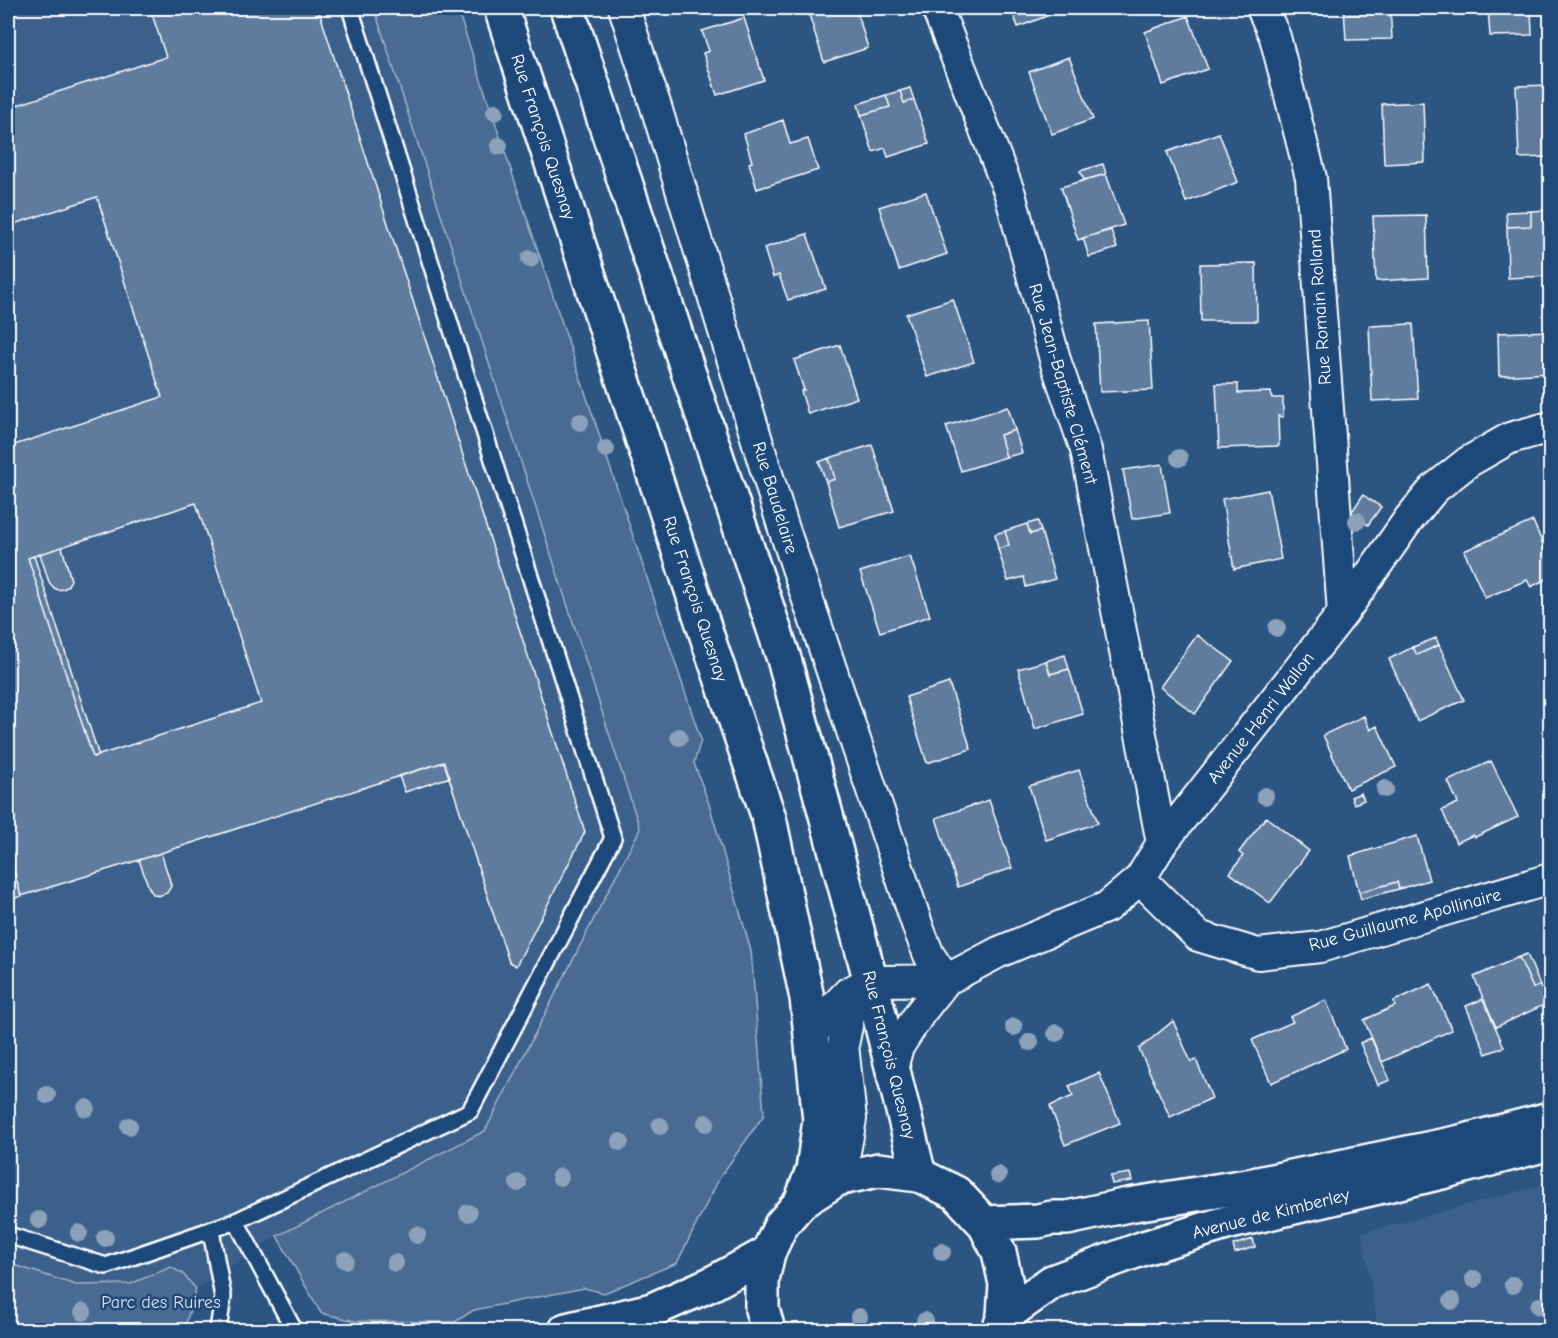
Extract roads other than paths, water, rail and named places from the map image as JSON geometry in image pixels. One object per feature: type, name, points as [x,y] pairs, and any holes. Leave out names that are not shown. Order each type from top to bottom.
[{"type":"street","name":"Rue François Quesnay","points":[[501,8],[769,818],[807,998],[820,1120],[813,1170],[801,1202]]},
{"type":"street","name":"Rue François Quesnay","points":[[567,8],[784,659],[871,982],[919,1175]]},
{"type":"street","name":"Rue Baudelaire","points":[[624,8],[782,523],[919,930],[929,955],[946,980]]},
{"type":"street","name":"Rue Jean-Baptiste Clément","points":[[937,8],[1010,194],[1056,363],[1086,450],[1162,843]]},
{"type":"street","name":"Rue Romain Rolland","points":[[1262,8],[1275,37],[1311,178],[1343,614]]},
{"type":"street","points":[[1275,37],[1285,8]]},
{"type":"street","name":"Avenue Henri Wallon","points":[[892,1068],[898,1047],[920,1013],[946,980],[999,952],[1107,907],[1140,879],[1162,843],[1343,614],[1409,519],[1434,489],[1468,462],[1510,438],[1551,427]]},
{"type":"street","name":"Rue Guillaume Apollinaire","points":[[1140,879],[1198,936],[1258,954],[1320,947],[1551,879]]},
{"type":"street","name":"Avenue Henri Wallon","points":[[871,982],[946,980]]},
{"type":"street","points":[[812,1036],[823,1019],[849,992],[871,982]]},
{"type":"street","points":[[837,1179],[851,1119],[843,1044],[851,1007],[871,982]]},
{"type":"street","name":"Avenue de Kimberley","points":[[984,1223],[1067,1218],[1128,1205],[1253,1185],[1461,1142],[1551,1119]]},
{"type":"street","name":"Avenue de Kimberley","points":[[1001,1323],[1052,1282],[1144,1248],[1226,1223],[1442,1172],[1551,1143]]},
{"type":"street","name":"Rue François Quesnay","points":[[768,1330],[762,1309],[762,1280],[768,1252],[781,1225],[801,1202],[837,1179],[878,1170],[919,1175],[956,1193],[984,1223],[999,1252],[1006,1284],[1001,1323]]},
{"type":"street","points":[[566,1330],[652,1310],[711,1284],[768,1252]]},
{"type":"lane","points":[[8,1235],[106,1266],[236,1221],[470,1111],[613,838],[350,8]]},
{"type":"lane","points":[[236,1221],[294,1330]]},
{"type":"lane","points":[[211,1231],[223,1297],[218,1330]]},
{"type":"park label","name":"Parc des Ruires","points":[[161,1302]]}]
